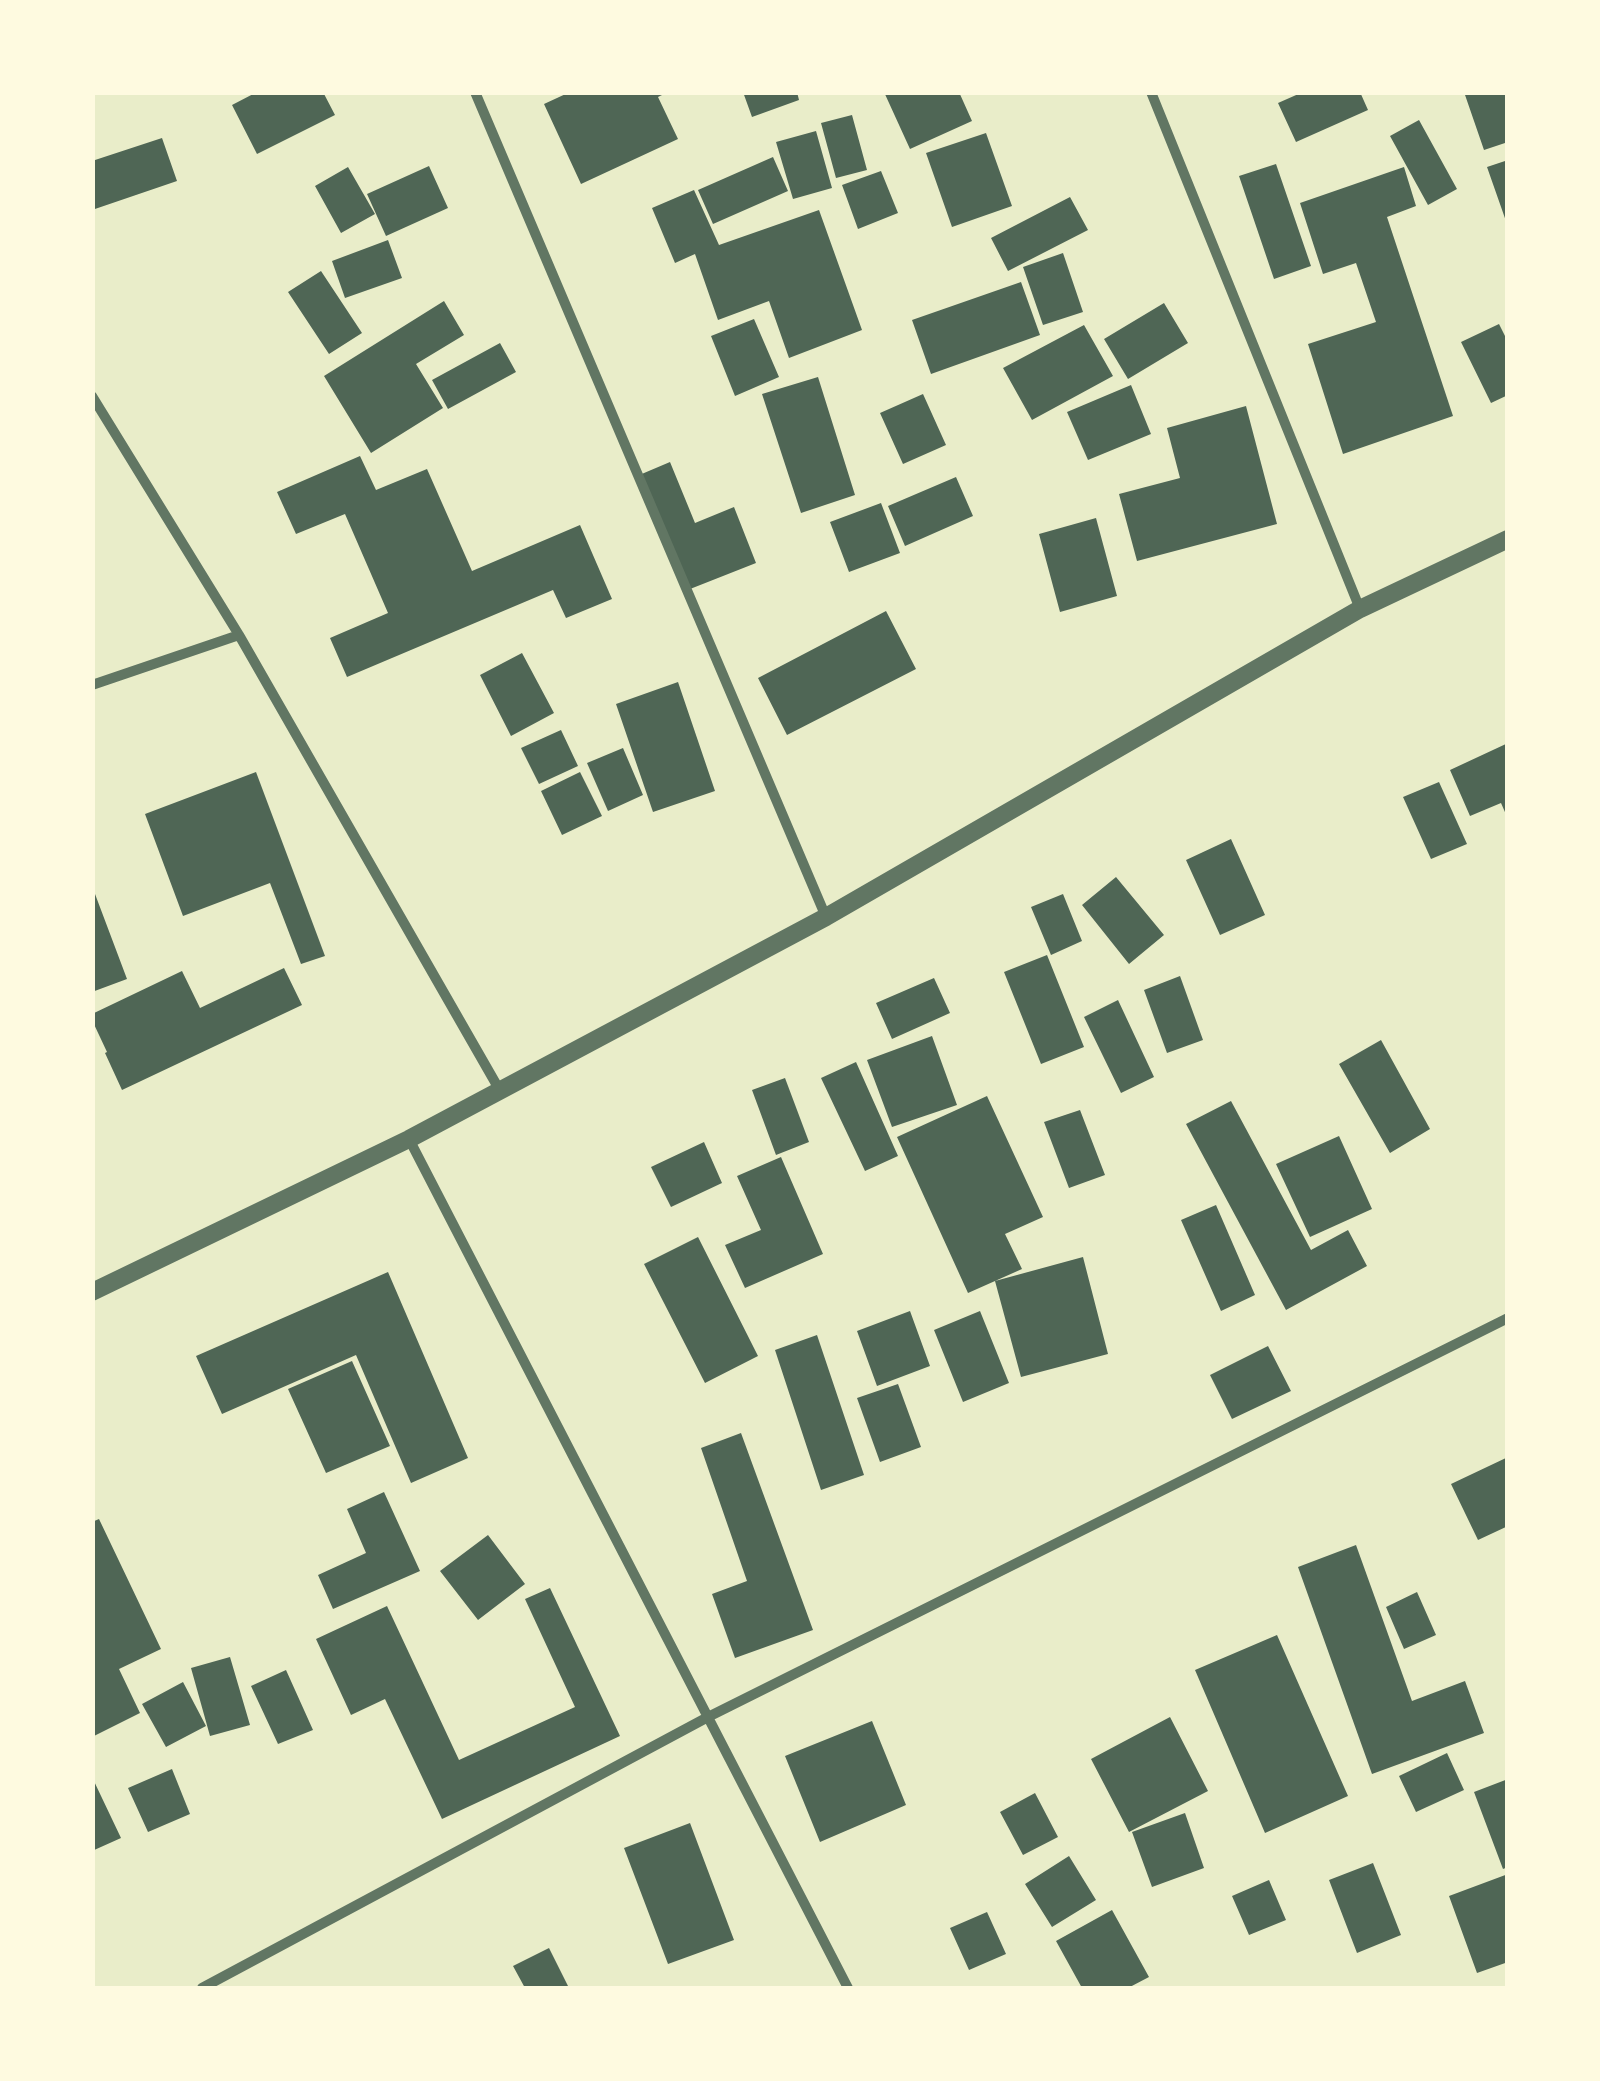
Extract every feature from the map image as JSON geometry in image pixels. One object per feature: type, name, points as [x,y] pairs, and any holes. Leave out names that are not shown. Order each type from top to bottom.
[{"type":"street","points":[[475,92],[826,918]]},
{"type":"street","points":[[1151,92],[1360,609]]},
{"type":"street","points":[[92,396],[239,635],[499,1090]]},
{"type":"street","points":[[92,1292],[409,1138],[826,918],[1360,609],[1508,540]]},
{"type":"street","points":[[92,685],[239,635]]},
{"type":"street","points":[[409,1138],[848,1988]]},
{"type":"street","points":[[202,1988],[708,1716],[1508,1318]]},
{"type":"building","points":[[257,92],[323,92],[335,115],[257,154],[232,105]]},
{"type":"building","points":[[570,92],[668,92],[658,97],[678,139],[581,184],[544,104]]},
{"type":"building","points":[[743,92],[797,92],[799,100],[752,117]]},
{"type":"building","points":[[884,92],[959,92],[972,121],[910,149]]},
{"type":"building","points":[[1303,92],[1360,92],[1368,110],[1296,142],[1278,103]]},
{"type":"building","points":[[1464,92],[1508,92],[1508,142],[1484,150]]},
{"type":"building","points":[[852,115],[867,170],[836,178],[821,123]]},
{"type":"building","points":[[1419,120],[1457,189],[1428,205],[1390,136]]},
{"type":"building","points":[[816,131],[832,188],[793,199],[776,142]]},
{"type":"building","points":[[986,133],[1012,206],[952,227],[926,153]]},
{"type":"building","points":[[162,138],[177,181],[92,210],[92,161]]},
{"type":"building","points":[[773,157],[788,191],[713,224],[698,190]]},
{"type":"building","points":[[1508,160],[1508,224],[1507,224],[1487,167]]},
{"type":"building","points":[[1276,164],[1311,266],[1274,279],[1239,176]]},
{"type":"building","points":[[429,166],[448,208],[386,236],[367,194]]},
{"type":"building","points":[[348,167],[375,214],[341,233],[315,186]]},
{"type":"building","points":[[1404,167],[1416,206],[1387,217],[1453,416],[1343,454],[1308,344],[1376,322],[1356,263],[1323,274],[1300,203]]},
{"type":"building","points":[[881,171],[898,213],[858,229],[842,185]]},
{"type":"building","points":[[694,190],[719,245],[819,210],[862,330],[789,358],[769,301],[718,320],[695,254],[675,263],[652,208]]},
{"type":"building","points":[[1070,197],[1088,230],[1008,271],[991,238]]},
{"type":"building","points":[[388,240],[402,278],[345,298],[332,261]]},
{"type":"building","points":[[1063,253],[1083,312],[1043,325],[1023,267]]},
{"type":"building","points":[[321,271],[362,333],[329,354],[288,292]]},
{"type":"building","points":[[1021,282],[1040,335],[931,374],[912,320]]},
{"type":"building","points":[[444,301],[464,335],[416,364],[443,408],[371,453],[324,376]]},
{"type":"building","points":[[1164,303],[1188,343],[1128,379],[1104,339]]},
{"type":"building","points":[[754,319],[779,377],[735,396],[711,336]]},
{"type":"building","points":[[1499,324],[1508,342],[1508,395],[1491,403],[1461,342]]},
{"type":"building","points":[[1084,325],[1113,376],[1032,420],[1003,368]]},
{"type":"building","points":[[500,343],[516,372],[448,409],[432,380]]},
{"type":"building","points":[[818,377],[855,495],[801,513],[762,394]]},
{"type":"building","points":[[1131,385],[1151,434],[1088,460],[1067,412]]},
{"type":"building","points":[[923,394],[946,445],[903,464],[880,413]]},
{"type":"building","points":[[1246,406],[1277,524],[1137,561],[1119,494],[1180,478],[1167,428]]},
{"type":"building","points":[[360,456],[376,490],[427,469],[472,571],[580,525],[612,599],[566,618],[553,590],[347,677],[330,638],[388,613],[345,514],[296,534],[277,492]]},
{"type":"building","points":[[670,462],[695,523],[734,507],[756,563],[685,591],[637,476]]},
{"type":"building","points":[[956,477],[973,516],[905,546],[888,506]]},
{"type":"building","points":[[881,503],[900,553],[849,572],[830,522]]},
{"type":"building","points":[[1096,518],[1117,596],[1060,612],[1039,534]]},
{"type":"building","points":[[886,611],[916,669],[787,735],[758,678]]},
{"type":"building","points":[[522,653],[554,713],[511,736],[480,675]]},
{"type":"building","points":[[678,682],[715,791],[653,812],[616,704]]},
{"type":"building","points":[[561,730],[578,766],[539,784],[521,748]]},
{"type":"building","points":[[1508,743],[1508,819],[1501,803],[1470,816],[1450,770]]},
{"type":"building","points":[[623,748],[643,795],[608,811],[587,763]]},
{"type":"building","points":[[256,772],[325,956],[301,964],[270,883],[183,916],[145,814]]},
{"type":"building","points":[[580,772],[602,816],[562,835],[541,791]]},
{"type":"building","points":[[1439,782],[1467,844],[1431,859],[1403,797]]},
{"type":"building","points":[[1231,839],[1265,915],[1220,935],[1186,860]]},
{"type":"building","points":[[1116,877],[1164,935],[1129,964],[1082,905]]},
{"type":"building","points":[[92,886],[127,979],[92,992]]},
{"type":"building","points":[[1063,894],[1082,941],[1051,955],[1031,907]]},
{"type":"building","points":[[1047,955],[1084,1047],[1041,1064],[1004,972]]},
{"type":"building","points":[[284,968],[302,1005],[122,1090],[92,1014],[182,971],[200,1008]]},
{"type":"building","points":[[1180,976],[1203,1040],[1167,1053],[1144,990]]},
{"type":"building","points":[[934,978],[950,1013],[892,1039],[876,1003]]},
{"type":"building","points":[[1118,1000],[1154,1077],[1121,1093],[1084,1017]]},
{"type":"building","points":[[932,1036],[957,1105],[892,1127],[867,1060]]},
{"type":"building","points":[[1381,1040],[1430,1129],[1390,1153],[1339,1064]]},
{"type":"building","points":[[856,1062],[898,1156],[865,1171],[821,1078]]},
{"type":"building","points":[[785,1078],[809,1142],[776,1155],[752,1090]]},
{"type":"building","points":[[987,1096],[1043,1217],[1005,1234],[1022,1269],[968,1293],[897,1137]]},
{"type":"building","points":[[1231,1101],[1311,1250],[1348,1230],[1367,1266],[1286,1310],[1186,1124]]},
{"type":"building","points":[[1080,1110],[1105,1175],[1069,1188],[1044,1122]]},
{"type":"building","points":[[1339,1136],[1372,1209],[1310,1237],[1276,1164]]},
{"type":"building","points":[[704,1142],[722,1183],[671,1207],[651,1167]]},
{"type":"building","points":[[781,1157],[823,1254],[745,1288],[725,1245],[761,1230],[737,1176]]},
{"type":"building","points":[[1216,1205],[1255,1295],[1221,1311],[1181,1220]]},
{"type":"building","points":[[698,1237],[758,1356],[705,1383],[644,1264]]},
{"type":"building","points":[[1083,1257],[1108,1354],[1021,1377],[995,1281]]},
{"type":"building","points":[[388,1272],[468,1458],[411,1483],[356,1355],[222,1414],[196,1356]]},
{"type":"building","points":[[910,1311],[930,1366],[877,1386],[857,1331]]},
{"type":"building","points":[[980,1311],[1009,1383],[963,1402],[934,1330]]},
{"type":"building","points":[[817,1335],[864,1475],[821,1490],[775,1350]]},
{"type":"building","points":[[1268,1346],[1291,1391],[1232,1419],[1210,1375]]},
{"type":"building","points":[[352,1361],[390,1446],[326,1473],[288,1389]]},
{"type":"building","points":[[898,1384],[921,1447],[880,1462],[857,1398]]},
{"type":"building","points":[[741,1433],[813,1630],[735,1658],[712,1594],[747,1581],[701,1448]]},
{"type":"building","points":[[1508,1457],[1508,1526],[1478,1540],[1451,1484]]},
{"type":"building","points":[[384,1492],[420,1571],[333,1609],[318,1575],[366,1553],[347,1509]]},
{"type":"building","points":[[99,1519],[161,1649],[119,1669],[140,1713],[92,1737],[92,1522]]},
{"type":"building","points":[[488,1535],[525,1584],[478,1620],[440,1571]]},
{"type":"building","points":[[1356,1545],[1412,1701],[1465,1681],[1484,1733],[1372,1774],[1298,1567]]},
{"type":"building","points":[[550,1588],[620,1736],[442,1819],[385,1699],[351,1715],[316,1639],[387,1606],[459,1760],[575,1707],[525,1599]]},
{"type":"building","points":[[1417,1592],[1436,1635],[1404,1649],[1386,1607]]},
{"type":"building","points":[[1277,1635],[1348,1796],[1265,1833],[1195,1670]]},
{"type":"building","points":[[230,1657],[250,1725],[210,1736],[191,1668]]},
{"type":"building","points":[[286,1670],[313,1730],[278,1744],[251,1686]]},
{"type":"building","points":[[183,1682],[206,1726],[166,1747],[142,1704]]},
{"type":"building","points":[[1170,1717],[1208,1791],[1129,1832],[1091,1759]]},
{"type":"building","points":[[872,1721],[906,1805],[820,1842],[785,1756]]},
{"type":"building","points":[[1447,1753],[1464,1790],[1416,1812],[1399,1776]]},
{"type":"building","points":[[172,1769],[190,1814],[148,1832],[128,1788]]},
{"type":"building","points":[[92,1777],[121,1838],[92,1851]]},
{"type":"building","points":[[1508,1779],[1508,1867],[1503,1869],[1474,1792]]},
{"type":"building","points":[[1035,1793],[1058,1837],[1023,1855],[1000,1812]]},
{"type":"building","points":[[1185,1813],[1204,1868],[1152,1887],[1132,1832]]},
{"type":"building","points":[[690,1823],[734,1940],[668,1964],[624,1848]]},
{"type":"building","points":[[1069,1856],[1096,1900],[1052,1927],[1025,1884]]},
{"type":"building","points":[[1373,1863],[1401,1935],[1357,1953],[1329,1880]]},
{"type":"building","points":[[1508,1874],[1508,1962],[1477,1973],[1449,1896]]},
{"type":"building","points":[[1269,1880],[1286,1920],[1249,1935],[1232,1896]]},
{"type":"building","points":[[1112,1910],[1149,1977],[1128,1988],[1082,1988],[1056,1941]]},
{"type":"building","points":[[987,1912],[1006,1954],[969,1970],[950,1928]]},
{"type":"building","points":[[549,1948],[569,1988],[525,1988],[513,1966]]}]
